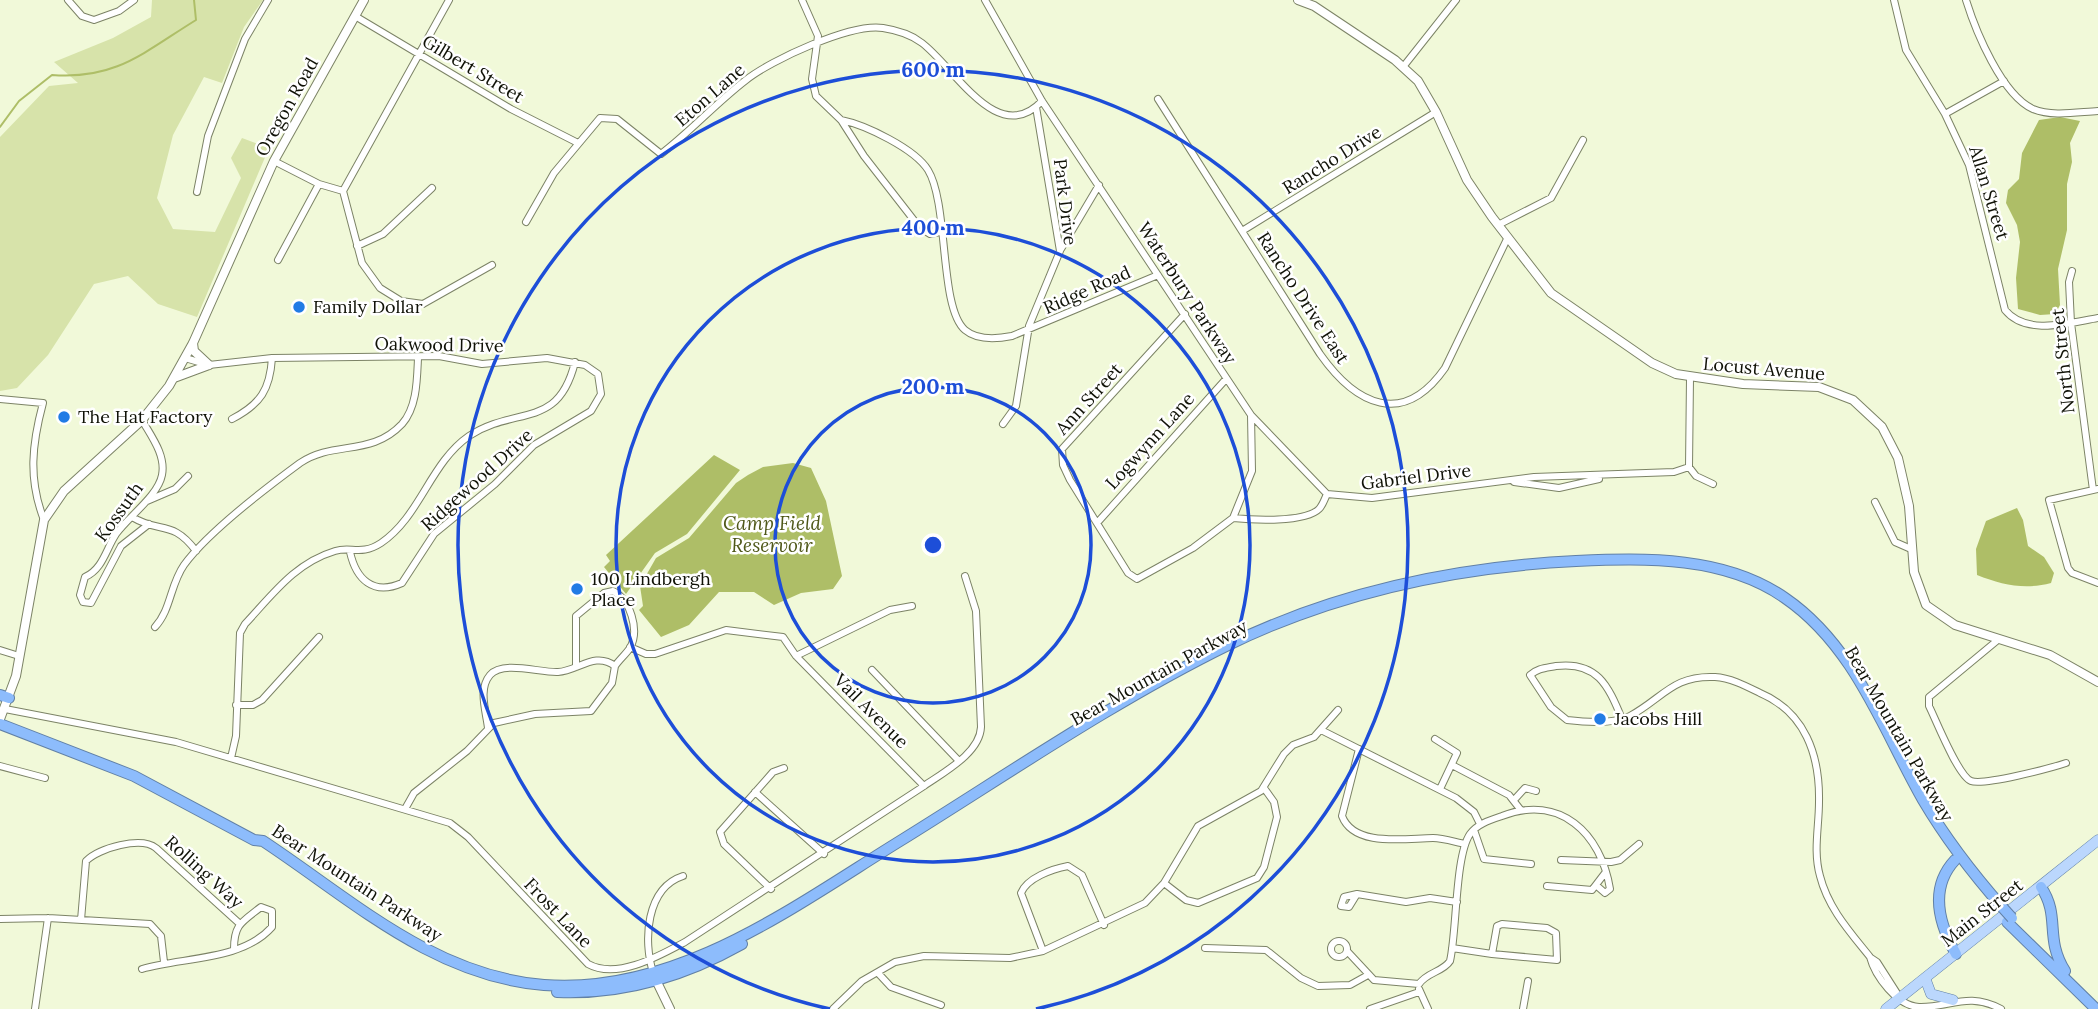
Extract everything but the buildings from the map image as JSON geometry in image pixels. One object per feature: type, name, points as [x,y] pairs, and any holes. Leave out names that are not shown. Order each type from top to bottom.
[{"type":"highway","name":"Bear Mountain Parkway","points":[[654,976],[717,949],[769,922],[1124,702],[1260,630],[1341,600],[1398,585],[1483,569],[1569,562],[1647,560],[1711,566],[1753,580],[1791,602],[1819,627],[1848,664],[1934,818],[2000,910]]},
{"type":"highway","name":"Bear Mountain Parkway","points":[[1,722],[134,776],[272,847],[407,940],[475,971],[520,982],[564,986],[654,976],[694,968],[746,942],[1105,721],[1249,643],[1302,620],[1375,597],[1440,583],[1517,572],[1603,567],[1691,570],[1737,581],[1780,603],[1810,628],[1840,664],[1920,808],[1955,860],[2096,1009]]},
{"type":"highway","points":[[1955,860],[1944,874],[1939,904],[1942,924],[1956,954]]},
{"type":"highway","points":[[2041,887],[2052,908],[2053,949],[2065,971]]},
{"type":"highway","name":"Bear Mountain Parkway","points":[[2010,920],[2098,1002]]},
{"type":"highway","points":[[2040,947],[2051,931]]},
{"type":"main road","name":"Main Street","points":[[1886,1009],[2098,841]]},
{"type":"main road","points":[[1925,978],[1931,994],[1953,1000]]},
{"type":"street","points":[[68,0],[82,16],[94,20],[119,11],[134,0]]},
{"type":"street","points":[[197,192],[208,136],[245,39],[268,0]]},
{"type":"street","name":"Oregon Road","points":[[44,520],[64,491],[142,420],[174,378],[193,343],[274,161],[364,0]]},
{"type":"street","points":[[449,0],[342,191],[357,246],[373,280],[409,304],[423,304],[492,265]]},
{"type":"street","points":[[802,0],[817,32],[812,87],[816,96],[841,120],[864,156],[920,228],[926,233],[940,232],[938,194],[922,162],[905,148],[841,120]]},
{"type":"street","name":"Waterbury Parkway","points":[[985,0],[1042,101],[1226,379],[1251,415],[1327,494]]},
{"type":"street","name":"Locust Avenue","points":[[1298,0],[1315,3],[1403,67],[1426,92],[1460,167],[1536,275],[1563,303],[1652,363],[1690,378],[1743,384],[1819,387],[1842,394],[1863,408],[1882,427],[1898,458],[1908,499],[1911,549],[1917,587],[1926,605],[1955,625],[2050,654],[2098,682]]},
{"type":"street","points":[[1403,67],[1456,0]]},
{"type":"street","name":"Allan Street","points":[[1894,0],[1906,50],[1945,114],[1969,165],[1981,204],[2005,310],[2025,324],[2071,323],[2098,318]]},
{"type":"street","points":[[1966,0],[1976,28],[2014,95],[2032,108],[2053,113],[2098,111]]},
{"type":"street","name":"Gilbert Street","points":[[355,16],[512,109],[578,143]]},
{"type":"street","name":"Eton Lane","points":[[578,143],[596,121],[610,116],[661,154],[748,78],[818,42],[852,29],[881,28],[922,43],[992,110],[1003,116],[1020,117],[1037,107]]},
{"type":"street","points":[[1945,114],[2004,81]]},
{"type":"street","name":"Rancho Drive East","points":[[1158,99],[1328,365],[1343,384],[1363,398],[1391,404],[1419,396],[1441,374],[1508,237]]},
{"type":"street","points":[[1037,107],[1042,101]]},
{"type":"street","name":"Park Drive","points":[[1003,424],[1016,406],[1028,331],[1060,251],[1037,107]]},
{"type":"street","name":"Rancho Drive","points":[[1242,231],[1436,112]]},
{"type":"street","points":[[1499,225],[1551,198],[1583,140]]},
{"type":"street","points":[[526,222],[547,182],[578,143]]},
{"type":"street","points":[[274,161],[319,184],[342,191]]},
{"type":"street","points":[[278,260],[319,184]]},
{"type":"street","points":[[1060,251],[1100,185]]},
{"type":"street","points":[[357,246],[383,234],[432,188]]},
{"type":"street","name":"Ridge Road","points":[[940,232],[955,310],[963,328],[991,339],[1028,331],[1158,275]]},
{"type":"street","name":"North Street","points":[[2072,271],[2069,282],[2071,323],[2096,489]]},
{"type":"street","name":"Ann Street","points":[[1185,314],[1062,449],[1063,465],[1128,573],[1140,579],[1193,548],[1233,518]]},
{"type":"street","points":[[174,378],[209,365],[194,351],[193,343]]},
{"type":"street","name":"Oakwood Drive","points":[[185,358],[209,365],[272,358],[459,358],[482,364],[532,358],[575,362]]},
{"type":"street","points":[[232,419],[267,391],[271,381],[272,358]]},
{"type":"street","points":[[155,627],[165,616],[178,576],[196,551],[255,499],[313,456],[371,445],[396,430],[410,411],[418,358]]},
{"type":"street","points":[[231,758],[240,633],[245,624],[304,563],[336,550],[350,552],[375,546],[389,536],[444,458],[470,435],[556,403],[568,386],[575,362]]},
{"type":"street","name":"Ridgewood Drive","points":[[350,552],[354,570],[364,581],[384,589],[402,583],[418,555],[451,519],[495,484],[534,445],[591,411],[600,398],[602,384],[598,374],[575,362]]},
{"type":"street","points":[[1690,378],[1689,467],[1696,476],[1713,484]]},
{"type":"street","name":"Logwynn Lane","points":[[1097,523],[1226,379]]},
{"type":"street","points":[[0,399],[43,403],[31,459],[38,505],[44,520],[19,656],[1,722]]},
{"type":"street","points":[[1251,415],[1252,471],[1233,518],[1257,520],[1307,514],[1321,508],[1327,494]]},
{"type":"street","name":"Kossuth","points":[[142,420],[162,461],[159,482],[117,534],[95,573],[85,577],[80,595],[83,602],[91,603],[121,546],[149,524]]},
{"type":"street","name":"Gabriel Drive","points":[[1327,494],[1371,498],[1548,476],[1674,472],[1689,467]]},
{"type":"street","name":"Gabriel Drive","points":[[1508,481],[1559,488],[1611,475]]},
{"type":"street","points":[[145,502],[175,489],[188,476]]},
{"type":"street","points":[[2096,489],[2049,500],[2068,568],[2073,573],[2098,583]]},
{"type":"street","points":[[1875,502],[1895,542],[1911,549]]},
{"type":"street","points":[[132,517],[180,533],[196,551]]},
{"type":"street","name":"Frost Lane","points":[[5,700],[231,758],[437,818],[460,830],[588,964],[598,969],[613,969],[650,960],[685,942],[824,854],[924,786],[959,761],[979,740],[981,727],[976,611],[965,576]]},
{"type":"street","points":[[405,809],[414,793],[467,751],[488,727],[500,720],[591,711],[612,683],[615,666],[630,647],[633,630],[629,607],[617,592],[604,593],[576,616],[576,667]]},
{"type":"street","points":[[796,656],[890,610],[912,606]]},
{"type":"street","name":"Vail Avenue","points":[[630,647],[646,654],[655,654],[726,630],[783,636],[796,656],[924,786]]},
{"type":"street","points":[[236,705],[253,705],[262,700],[318,636]]},
{"type":"street","points":[[1999,639],[1929,697],[1929,706],[1960,768],[1967,778],[1978,782],[2044,771],[2066,763]]},
{"type":"street","points":[[0,650],[19,656]]},
{"type":"street","points":[[488,727],[484,689],[489,677],[496,670],[506,668],[559,672],[600,660],[615,666]]},
{"type":"street","points":[[1622,719],[1601,678],[1590,670],[1573,664],[1538,669],[1530,676],[1551,707],[1567,720],[1622,719],[1668,687],[1698,677],[1718,677],[1738,683],[1773,698],[1788,709],[1809,737],[1813,750],[1819,803],[1816,860],[1825,893],[1892,993],[1920,1007],[1953,1000],[1982,1002],[2001,1009]]},
{"type":"street","points":[[872,670],[959,761]]},
{"type":"street","points":[[833,1009],[862,981],[895,962],[924,956],[1010,958],[1043,951],[1104,925],[1145,903],[1164,883],[1198,826],[1264,788],[1284,754],[1321,730],[1338,710]]},
{"type":"street","points":[[1321,730],[1440,789],[1467,806],[1480,824]]},
{"type":"street","points":[[1435,739],[1456,750],[1457,756],[1440,789]]},
{"type":"street","points":[[1359,749],[1342,816],[1348,826],[1380,839],[1434,838],[1465,844]]},
{"type":"street","points":[[1452,765],[1514,800],[1520,809]]},
{"type":"street","points":[[0,766],[45,778]]},
{"type":"street","points":[[771,888],[721,838],[723,827],[773,772],[783,768]]},
{"type":"street","points":[[1164,883],[1186,900],[1198,903],[1257,878],[1264,867],[1277,817],[1274,802],[1264,788]]},
{"type":"street","points":[[1514,800],[1525,788],[1535,791]]},
{"type":"street","points":[[755,792],[824,854]]},
{"type":"street","points":[[1370,1009],[1419,988],[1427,974],[1447,966],[1452,947],[1465,844],[1480,824],[1520,809],[1544,809],[1571,822],[1593,841],[1603,861],[1609,892],[1603,892],[1597,886]]},
{"type":"street","points":[[1474,830],[1484,859],[1531,864]]},
{"type":"street","name":"Rolling Way","points":[[81,920],[86,861],[133,841],[144,841],[156,848],[240,924]]},
{"type":"street","points":[[1561,860],[1620,860],[1639,844]]},
{"type":"street","points":[[1043,951],[1021,894],[1028,882],[1053,871],[1072,866],[1080,872],[1104,925]]},
{"type":"street","points":[[1547,886],[1587,890],[1597,886],[1605,873]]},
{"type":"street","points":[[670,1009],[654,976],[650,960],[649,932],[653,905],[666,886],[683,876]]},
{"type":"street","points":[[1357,894],[1406,902],[1430,898],[1457,902]]},
{"type":"street","points":[[142,969],[164,962],[234,949],[263,938],[272,927],[275,915],[264,906],[240,924],[234,933],[234,949]]},
{"type":"street","points":[[0,919],[48,918],[150,924],[162,936],[164,962]]},
{"type":"street","points":[[35,1009],[48,918]]},
{"type":"street","points":[[1452,947],[1492,954],[1557,960],[1558,939],[1547,928],[1502,924],[1497,926],[1492,954]]},
{"type":"street","points":[[1205,947],[1266,950],[1301,978],[1318,986],[1350,985],[1368,975]]},
{"type":"street","points":[[1347,951],[1374,980],[1419,988]]},
{"type":"street","points":[[878,973],[891,987],[941,1005]]},
{"type":"street","points":[[1522,1009],[1528,981]]},
{"type":"street","points":[[1419,988],[1428,1009]]},
{"type":"shaded area","points":[[152,0],[263,0],[244,27],[222,83],[204,77],[173,135],[157,198],[173,229],[215,232],[241,178],[231,158],[242,138],[269,148],[197,317],[158,304],[128,276],[94,284],[48,355],[17,388],[0,391],[0,137],[49,86],[78,83],[54,62],[113,38],[151,17]]},
{"type":"water","points":[[2060,117],[2080,121],[2070,143],[2072,162],[2067,184],[2067,230],[2058,269],[2060,305],[2055,314],[2040,315],[2018,309],[2016,278],[2020,242],[2017,225],[2006,203],[2008,190],[2019,179],[2022,153],[2039,120]]},
{"type":"water","name":"Camp Field Reservoir","points":[[714,455],[740,470],[687,534],[655,553],[626,594],[604,567],[610,561],[606,555]]},
{"type":"water","name":"Camp Field Reservoir","points":[[793,463],[811,468],[826,501],[842,576],[833,589],[801,593],[774,605],[754,592],[719,592],[689,625],[661,637],[639,610],[643,606],[640,586],[656,558],[689,538],[736,483],[763,467]]},
{"type":"water","points":[[2017,508],[2023,520],[2028,546],[2044,557],[2054,573],[2051,583],[2014,585],[1977,575],[1976,549],[1986,521]]},
{"type":"waterway","points":[[0,127],[19,101],[52,75],[94,73],[112,68],[144,53],[196,20],[194,0]]},
{"type":"place","name":"Family Dollar","points":[[299,307]]},
{"type":"place","name":"The Hat Factory","points":[[64,417]]},
{"type":"place","name":"100 Lindbergh Place","points":[[577,589]]},
{"type":"place","name":"Jacobs Hill","points":[[1600,719]]}]
